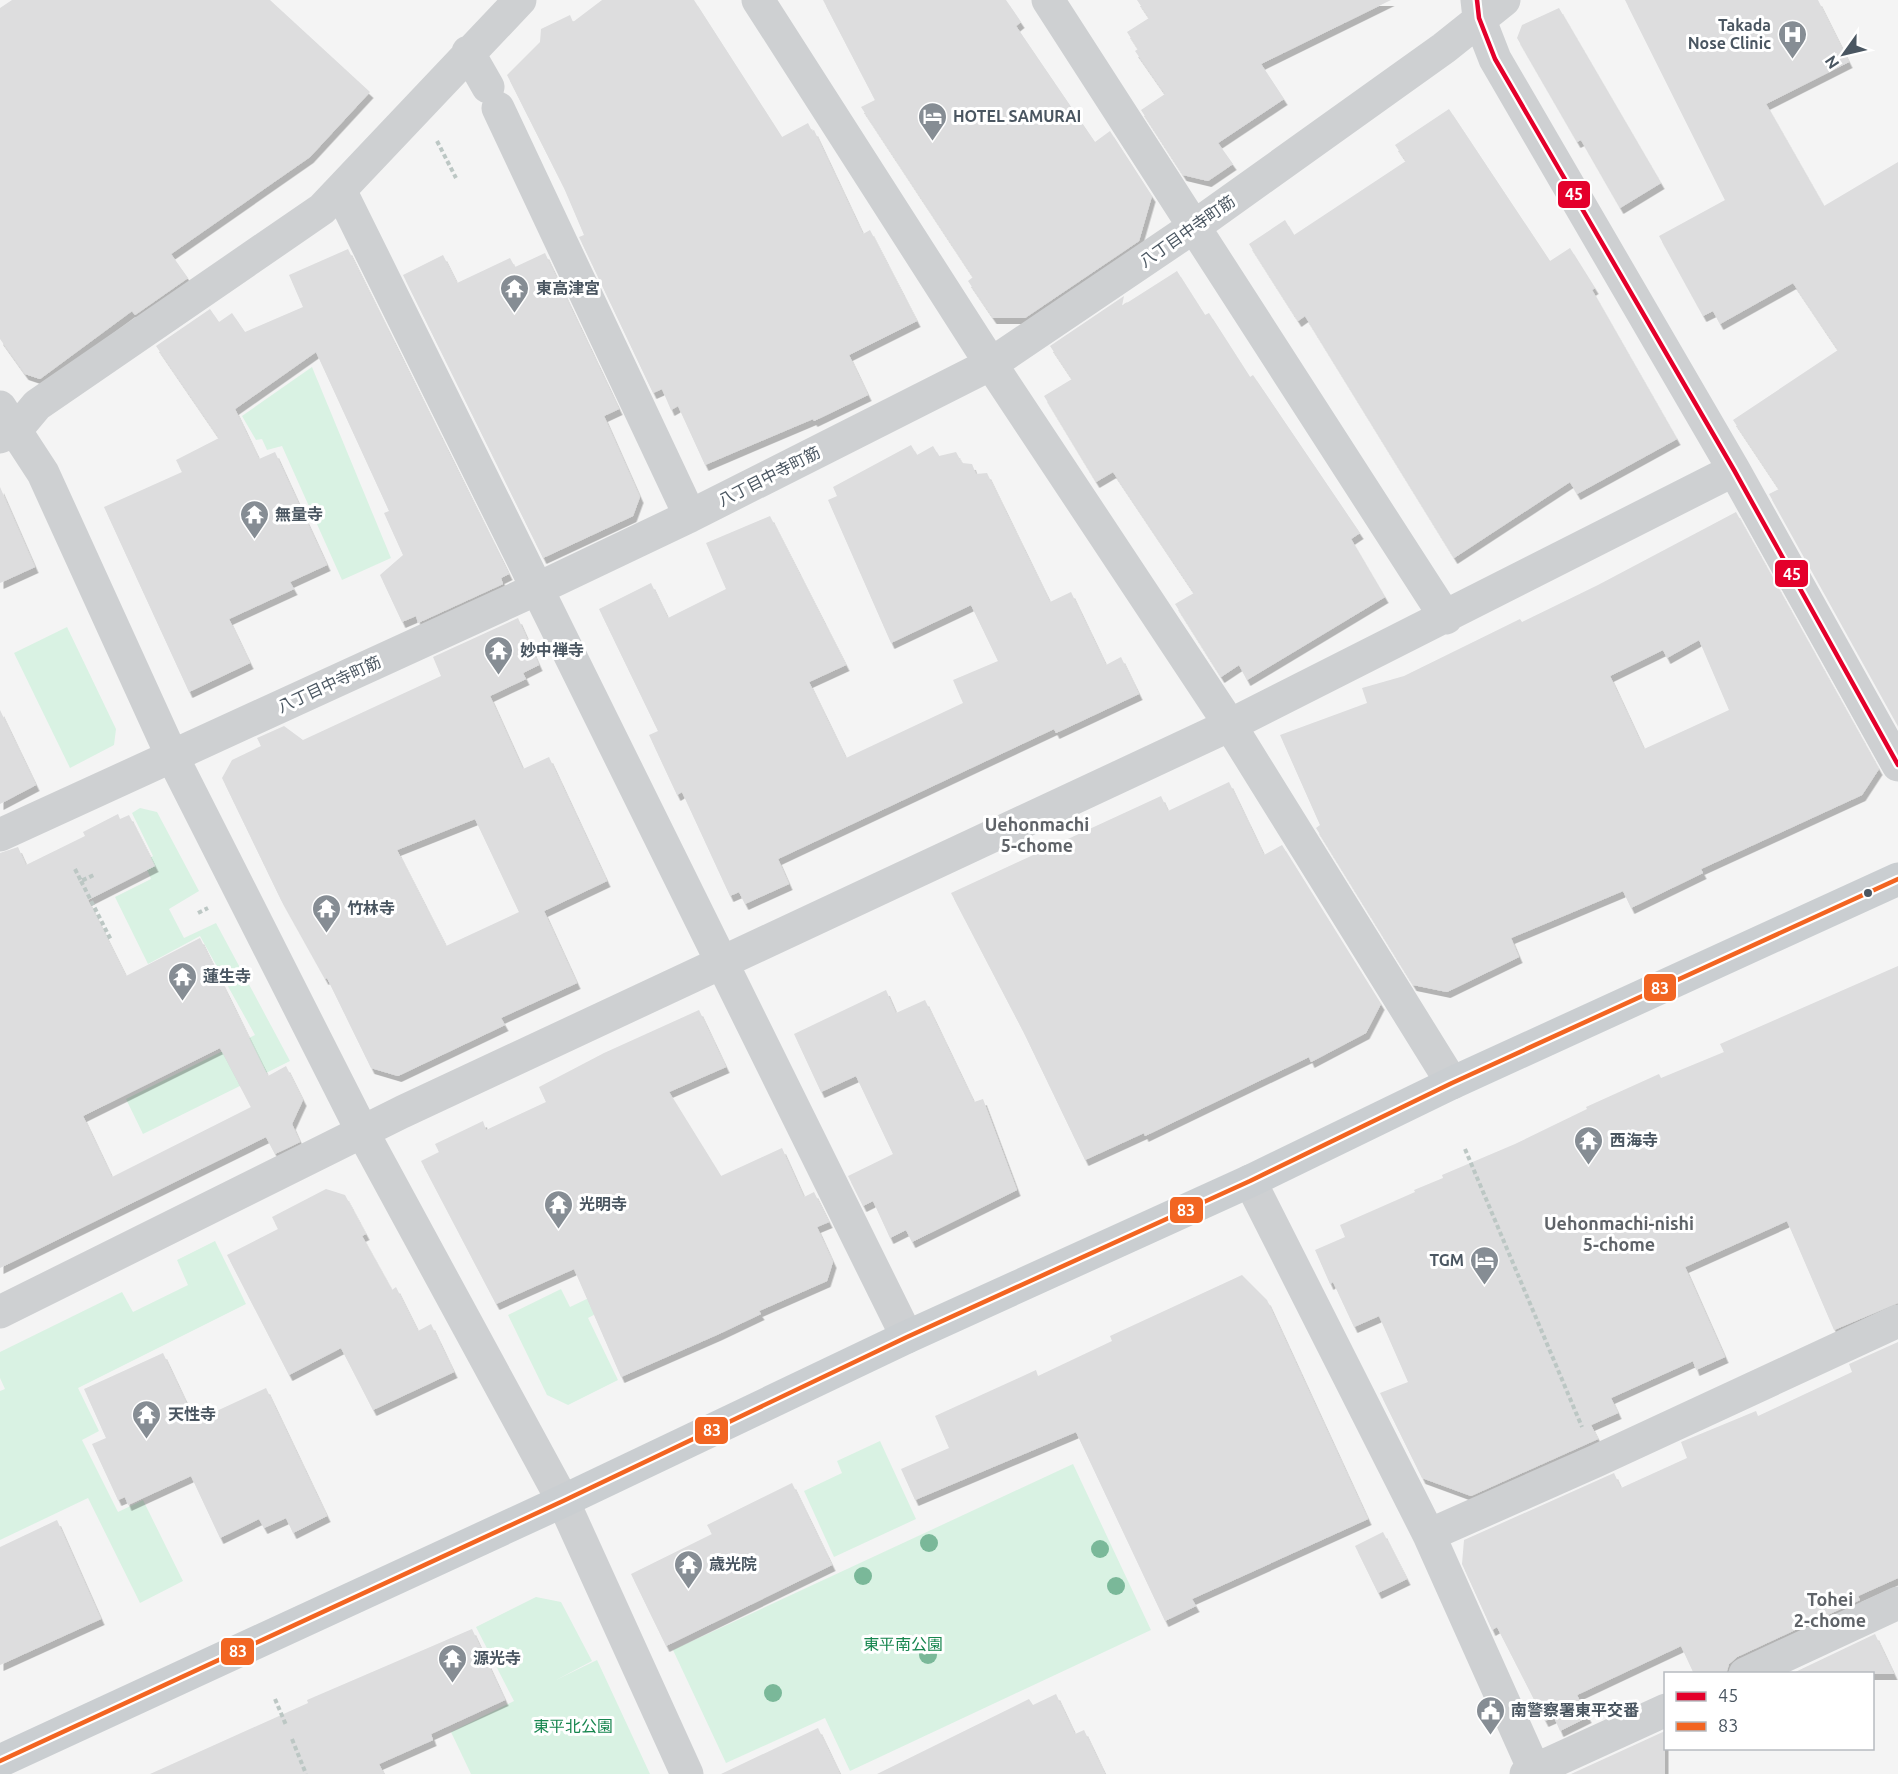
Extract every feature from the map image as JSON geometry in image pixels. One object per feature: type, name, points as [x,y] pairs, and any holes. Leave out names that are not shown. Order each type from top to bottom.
[{"type":"main road","points":[[0,1761],[563,1501],[907,1337],[1250,1180],[1452,1083],[1898,879]]},
{"type":"street","points":[[520,0],[468,52],[322,209],[37,405],[5,424],[43,473],[171,754],[362,1131],[563,1501],[687,1774]]},
{"type":"street","points":[[758,0],[991,364],[1230,725],[1452,1083]]},
{"type":"street","points":[[1048,0],[1446,618]]},
{"type":"street","points":[[1487,6],[1495,59],[1734,470],[1898,765]]},
{"type":"street","name":"八丁目中寺町筋","points":[[0,835],[171,754],[539,588],[690,516],[991,364],[1195,226],[1444,48],[1487,6]]},
{"type":"street","points":[[468,52],[493,97],[690,516]]},
{"type":"street","points":[[340,192],[539,588],[907,1337]]},
{"type":"street","points":[[0,1312],[362,1131],[723,960],[1230,725],[1446,618],[1734,470]]},
{"type":"street","points":[[1250,1180],[1428,1535],[1532,1773],[1664,1710]]},
{"type":"street","points":[[1428,1535],[1596,1461],[1898,1321]]},
{"type":"street","points":[[1749,1672],[1898,1603]]},
{"type":"path","points":[[441,149],[456,178]]},
{"type":"path","points":[[75,869],[111,940]]},
{"type":"path","points":[[81,881],[96,874]]},
{"type":"path","points":[[1465,1149],[1596,1461]]},
{"type":"path","points":[[275,1699],[286,1725]]},
{"type":"path","points":[[292,1739],[306,1774]]},
{"type":"green space","points":[[312,367],[391,558],[342,580],[282,446],[267,450],[262,439],[256,440],[242,416]]},
{"type":"green space","points":[[67,627],[116,729],[114,745],[70,768],[14,653]]},
{"type":"green space","points":[[140,808],[157,812],[199,891],[169,909],[184,938],[216,923],[290,1061],[143,1134],[126,1099],[255,1035],[200,936],[148,964],[115,897],[151,879],[144,862],[153,856],[132,813]]},
{"type":"green space","points":[[215,1241],[246,1304],[78,1388],[99,1431],[82,1440],[118,1512],[143,1500],[183,1581],[140,1603],[88,1498],[0,1540],[0,1391],[5,1389],[0,1378],[0,1352],[122,1292],[133,1312],[188,1285],[177,1260]]},
{"type":"green space","points":[[561,1289],[570,1307],[593,1296],[601,1311],[588,1318],[618,1380],[568,1405],[547,1395],[508,1315]]},
{"type":"green space","points":[[880,1441],[916,1519],[834,1557],[804,1491],[842,1473],[837,1461]]},
{"type":"green space","name":"東平南公園","points":[[1073,1464],[1151,1630],[850,1771],[825,1718],[726,1763],[673,1650]]},
{"type":"green space","name":"東平北公園","points":[[536,1597],[561,1602],[592,1661],[556,1680],[597,1660],[650,1774],[471,1774],[451,1732],[514,1701],[476,1627]]},
{"type":"building","points":[[12,0],[270,0],[370,92],[310,157],[171,254],[188,278],[135,315],[132,311],[40,379],[25,374],[0,339],[0,8]]},
{"type":"building","points":[[602,0],[694,0],[782,137],[808,123],[812,131],[814,130],[863,234],[870,230],[917,321],[849,355],[868,395],[814,421],[813,419],[705,465],[678,406],[671,410],[662,389],[653,393],[579,237],[584,235],[564,188],[507,75],[540,42],[541,29],[570,15],[573,22]]},
{"type":"building","points":[[823,0],[1006,0],[1021,22],[1016,26],[1095,142],[1110,131],[1152,196],[1139,241],[1025,318],[993,318],[968,281],[973,277],[861,107],[875,100]]},
{"type":"building","points":[[1137,0],[1391,0],[1261,64],[1284,99],[1218,143],[1233,164],[1208,181],[1183,175],[1141,110],[1165,94],[1135,51],[1138,49],[1127,32],[1149,18]]},
{"type":"building","points":[[1625,0],[1818,0],[1849,62],[1766,104],[1824,206],[1898,162],[1898,726],[1769,494],[1779,489],[1733,420],[1838,350],[1793,283],[1720,324],[1713,311],[1703,316],[1659,236],[1725,200]]},
{"type":"building","points":[[1559,8],[1661,183],[1620,208],[1581,140],[1577,142],[1517,38],[1522,25]]},
{"type":"building","points":[[1449,109],[1550,261],[1570,248],[1595,288],[1592,290],[1677,439],[1577,494],[1570,482],[1454,558],[1305,316],[1298,321],[1249,244],[1285,220],[1294,235],[1406,161],[1395,145]]},
{"type":"building","points":[[348,249],[509,574],[501,578],[503,584],[418,623],[416,616],[402,622],[380,575],[403,555],[384,513],[389,511],[316,352],[235,409],[259,459],[275,452],[327,565],[290,582],[294,589],[229,619],[250,663],[189,692],[104,507],[182,472],[176,460],[219,438],[156,346],[210,309],[219,322],[232,313],[245,332],[303,307],[289,275]]},
{"type":"building","points":[[545,253],[619,409],[604,416],[640,497],[633,516],[543,558],[403,275],[443,255],[457,283],[510,258],[515,267]]},
{"type":"building","points":[[1177,271],[1205,315],[1209,313],[1250,377],[1253,375],[1360,533],[1351,539],[1385,597],[1247,680],[1239,665],[1221,677],[1175,604],[1194,593],[1113,472],[1096,482],[1044,396],[1072,379],[1050,346],[1124,296],[1122,306]]},
{"type":"building","points":[[911,445],[917,455],[933,446],[939,456],[956,452],[962,463],[972,464],[976,474],[987,473],[1050,602],[1071,592],[1106,665],[1121,657],[1139,694],[1056,733],[1054,729],[778,859],[789,884],[745,904],[739,892],[730,896],[682,792],[677,795],[649,735],[658,731],[599,609],[651,583],[668,618],[726,589],[706,543],[770,516],[846,665],[809,682],[846,758],[963,703],[953,680],[998,661],[971,605],[891,643],[828,500],[837,496],[833,487]]},
{"type":"building","points":[[0,487],[35,567],[0,583]]},
{"type":"building","points":[[1736,512],[1879,769],[1862,795],[1701,869],[1703,873],[1631,908],[1623,891],[1511,938],[1519,957],[1447,992],[1413,985],[1316,828],[1320,825],[1280,735],[1367,703],[1362,688],[1404,676],[1520,619],[1522,622],[1598,585]],"holes":[[[1699,640],[1729,710],[1644,749],[1610,676],[1663,650],[1667,658]]]},
{"type":"building","points":[[518,618],[539,665],[523,673],[526,679],[490,696],[523,769],[549,757],[607,881],[544,911],[577,983],[501,1018],[505,1025],[398,1076],[371,1068],[327,978],[325,979],[281,900],[222,778],[232,760],[261,746],[257,738],[284,726],[303,740],[441,676],[433,657]],"holes":[[[475,819],[519,912],[446,946],[397,850]]]},
{"type":"building","points":[[0,710],[36,785],[0,804]]},
{"type":"building","points":[[1229,782],[1264,855],[1282,845],[1381,1004],[1366,1033],[1311,1062],[1309,1057],[1145,1136],[1144,1133],[1085,1160],[1023,1031],[951,893],[1161,796],[1168,811]]},
{"type":"building","points":[[118,814],[120,819],[129,815],[155,866],[88,900],[126,976],[200,938],[268,1076],[286,1066],[303,1100],[292,1124],[300,1142],[275,1154],[266,1137],[0,1268],[0,853],[18,847],[26,865],[85,836],[83,832]],"holes":[[[220,1048],[251,1107],[112,1177],[83,1116]]]},
{"type":"building","points":[[1898,966],[1898,1303],[1834,1330],[1787,1221],[1685,1267],[1725,1357],[1696,1370],[1693,1361],[1611,1398],[1618,1413],[1591,1425],[1598,1439],[1471,1496],[1422,1478],[1380,1393],[1408,1382],[1379,1316],[1354,1327],[1333,1282],[1330,1284],[1315,1250],[1345,1237],[1340,1225],[1415,1192],[1414,1190],[1443,1178],[1442,1175],[1515,1144],[1587,1109],[1586,1107],[1659,1074],[1661,1078],[1724,1052],[1720,1044]]},
{"type":"building","points":[[886,990],[896,1013],[925,1000],[974,1102],[983,1099],[1017,1190],[912,1242],[906,1230],[890,1238],[873,1201],[863,1206],[848,1176],[893,1154],[856,1076],[821,1092],[794,1034]]},
{"type":"building","points":[[699,1010],[726,1067],[669,1092],[721,1176],[782,1148],[804,1197],[814,1192],[829,1222],[817,1227],[833,1262],[827,1281],[759,1311],[761,1314],[719,1334],[621,1377],[574,1269],[496,1304],[421,1161],[439,1152],[435,1144],[483,1121],[486,1130],[546,1102],[539,1087],[604,1053]]},
{"type":"building","points":[[326,1189],[345,1195],[366,1234],[362,1236],[392,1290],[396,1287],[418,1331],[431,1324],[454,1372],[373,1410],[341,1348],[289,1375],[227,1255],[278,1229],[272,1217]]},
{"type":"building","points":[[1242,1275],[1267,1300],[1368,1519],[1192,1599],[1196,1606],[1165,1621],[1076,1432],[915,1500],[901,1469],[949,1448],[935,1416],[1036,1370],[1038,1376],[1112,1341],[1110,1336]]},
{"type":"building","points":[[1898,1342],[1898,1578],[1858,1596],[1860,1600],[1737,1657],[1729,1664],[1727,1672],[1693,1672],[1681,1646],[1577,1695],[1588,1717],[1560,1731],[1554,1717],[1545,1721],[1497,1627],[1492,1630],[1462,1564],[1464,1540],[1614,1473],[1621,1488],[1687,1458],[1681,1442],[1756,1411],[1758,1416],[1852,1372],[1849,1364]]},
{"type":"building","points":[[163,1353],[195,1421],[266,1388],[327,1516],[293,1533],[286,1518],[264,1528],[259,1519],[220,1538],[191,1476],[128,1505],[125,1497],[118,1500],[92,1444],[106,1438],[84,1389]]},
{"type":"building","points":[[792,1483],[832,1565],[666,1646],[631,1574],[712,1534],[707,1525]]},
{"type":"building","points":[[57,1520],[101,1619],[0,1665],[0,1547]]},
{"type":"building","points":[[1383,1532],[1407,1579],[1378,1593],[1355,1546]]},
{"type":"building","points":[[472,1629],[505,1700],[431,1734],[433,1740],[379,1764],[384,1774],[150,1774],[308,1703],[307,1700]]},
{"type":"building","points":[[1875,1634],[1894,1674],[1874,1674],[1874,1672],[1795,1672]]},
{"type":"building","points":[[1056,1694],[1075,1734],[1084,1730],[1105,1774],[877,1774],[1029,1699],[1033,1705]]},
{"type":"building","points":[[818,1728],[840,1774],[721,1774]]},
{"type":"building","points":[[1664,1731],[1665,1774],[1571,1774]]},
{"type":"transit line","name":"45","points":[[1477,0],[1479,18],[1495,59],[1734,470],[1898,765]]},
{"type":"transit line","name":"83","points":[[0,1761],[563,1501],[907,1337],[1250,1181],[1452,1083],[1898,879]]},
{"type":"place","name":"Takada Nose Clinic","points":[[1792,60]]},
{"type":"place","name":"HOTEL SAMURAI","points":[[932,142]]},
{"type":"place","name":"東高津宮","points":[[515,314]]},
{"type":"place","name":"無量寺","points":[[254,540]]},
{"type":"place","name":"妙中禅寺","points":[[499,676]]},
{"type":"place","name":"竹林寺","points":[[326,934]]},
{"type":"place","name":"蓮生寺","points":[[182,1002]]},
{"type":"place","name":"西海寺","points":[[1589,1166]]},
{"type":"place","name":"光明寺","points":[[558,1230]]},
{"type":"place","name":"TGM","points":[[1485,1286]]},
{"type":"place","name":"天性寺","points":[[147,1440]]},
{"type":"place","name":"歳光院","points":[[688,1590]]},
{"type":"place","name":"源光寺","points":[[452,1684]]},
{"type":"place","name":"南警察署東平交番","points":[[1490,1736]]},
{"type":"district","name":"Uehonmachi 5-chome","points":[[1037,835]]},
{"type":"district","name":"Uehonmachi-nishi 5-chome","points":[[1619,1234]]},
{"type":"district","name":"Tohei 2-chome","points":[[1830,1610]]}]
